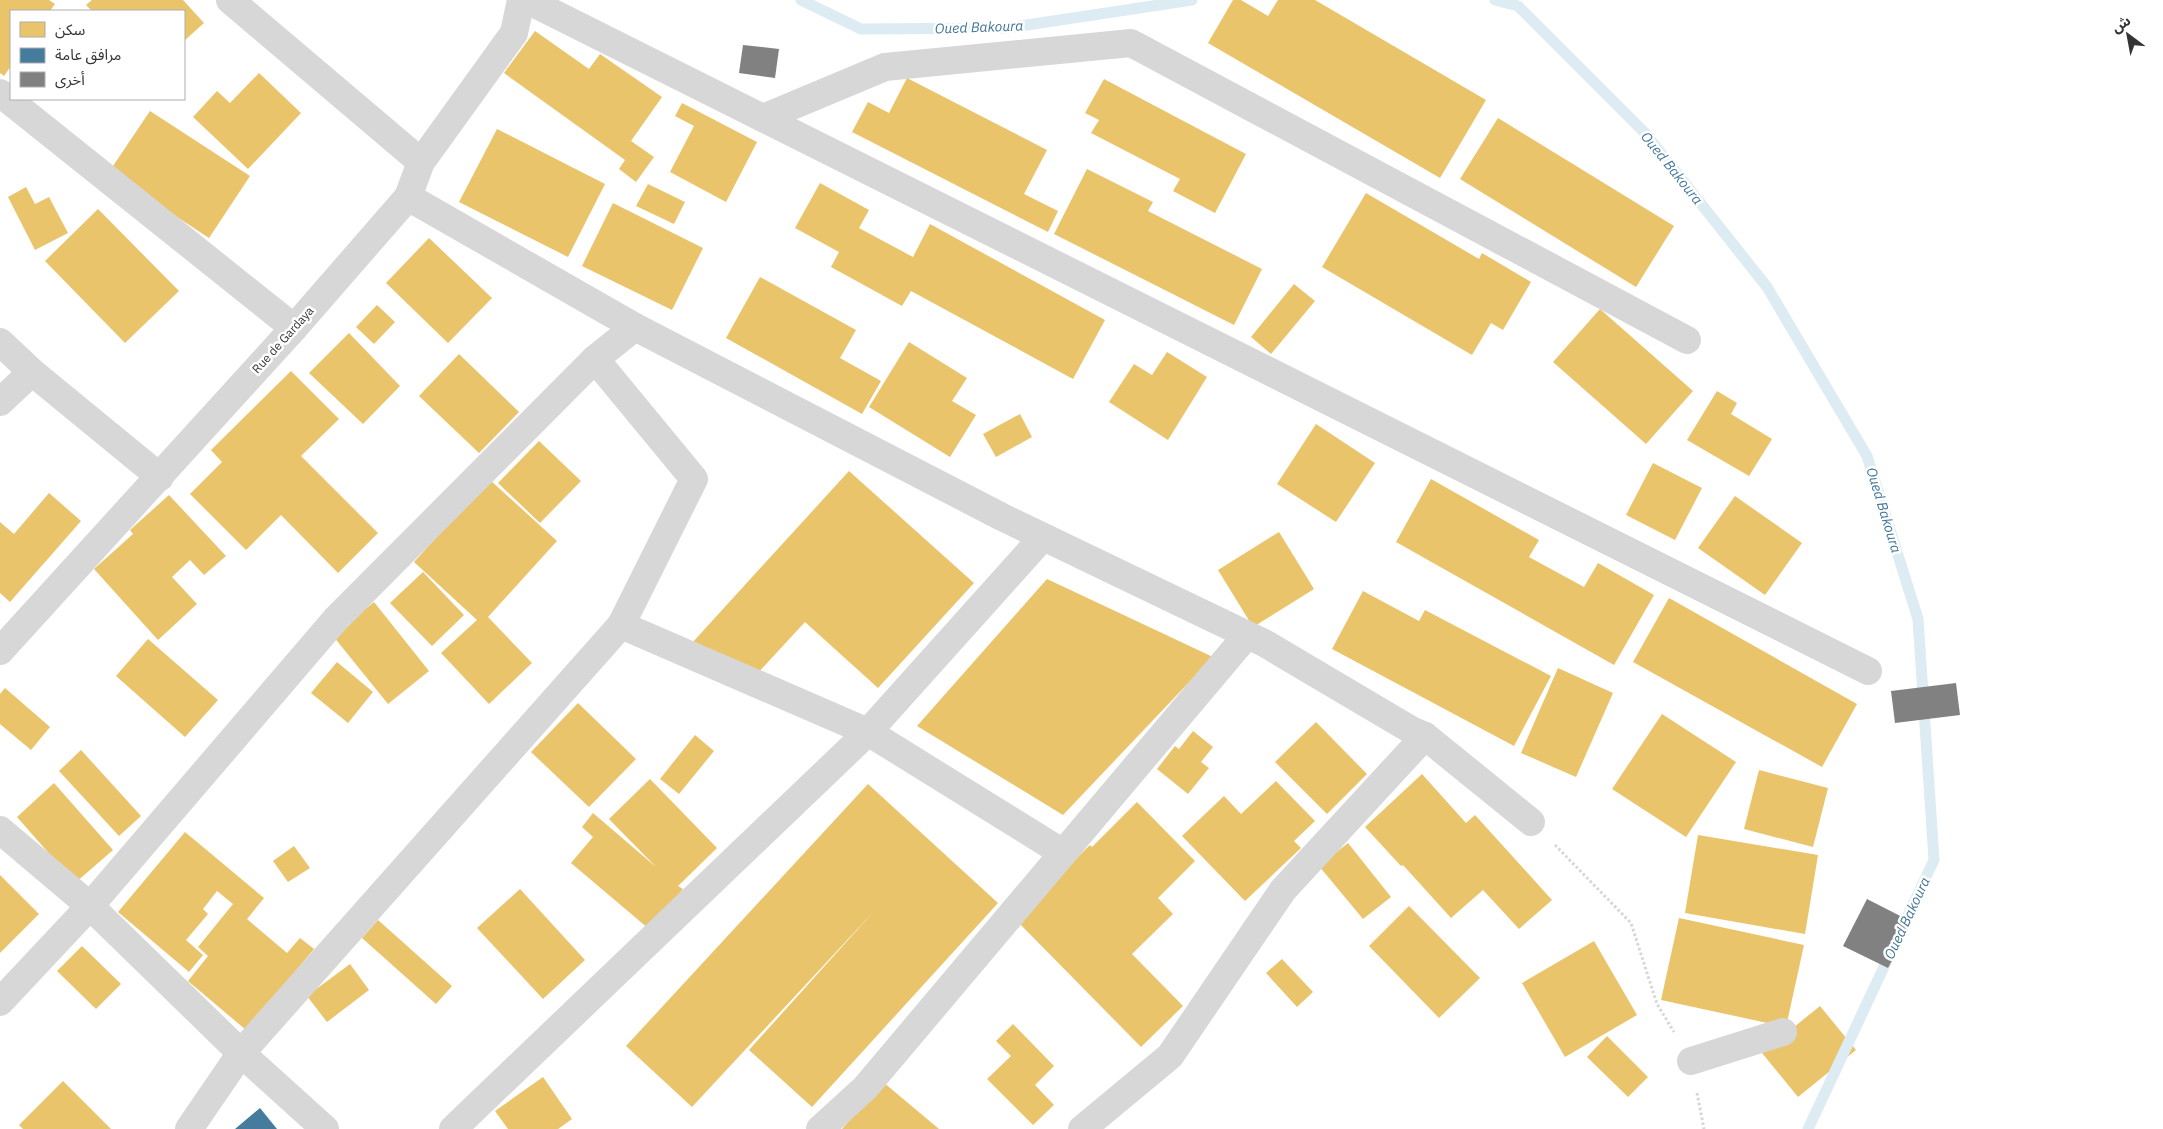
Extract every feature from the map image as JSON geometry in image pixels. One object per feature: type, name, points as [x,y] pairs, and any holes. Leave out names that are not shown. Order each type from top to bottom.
[{"type":"street","points":[[230,0],[421,162]]},
{"type":"street","name":"Rue de Gardaya","points":[[0,651],[294,328],[408,197],[421,162],[514,33],[521,0]]},
{"type":"street","points":[[526,0],[1868,671]]},
{"type":"street","points":[[763,118],[885,67],[1131,43],[1687,340]]},
{"type":"street","points":[[0,93],[294,328]]},
{"type":"street","points":[[408,197],[635,327],[1043,537],[1266,644],[1413,731],[1425,736],[1531,822]]},
{"type":"street","points":[[0,1002],[90,906],[335,620],[595,359],[635,327]]},
{"type":"street","points":[[0,342],[32,372],[160,476]]},
{"type":"street","points":[[189,1129],[241,1053],[621,625],[694,479],[595,359]]},
{"type":"street","points":[[0,402],[32,372]]},
{"type":"street","points":[[453,1129],[868,732],[1043,537]]},
{"type":"street","points":[[621,625],[868,732],[1063,853]]},
{"type":"street","points":[[820,1129],[865,1088],[1247,635]]},
{"type":"street","points":[[1082,1129],[1170,1056],[1283,890],[1425,736]]},
{"type":"street","points":[[0,830],[90,906],[241,1053],[325,1129]]},
{"type":"street","points":[[1691,1061],[1783,1032]]},
{"type":"path","points":[[1531,822],[1631,923],[1657,1004],[1691,1061],[1704,1129]]},
{"type":"building: سكن","points":[[0,0],[49,0],[55,4],[51,10],[10,10],[10,67],[4,76],[0,73]]},
{"type":"building: سكن","points":[[92,0],[183,0],[204,23],[185,40],[185,10],[91,10],[86,5]]},
{"type":"building: سكن","points":[[1233,0],[1241,0],[1268,16],[1278,0],[1315,0],[1486,100],[1440,178],[1208,43]]},
{"type":"building: سكن","points":[[535,31],[589,69],[600,54],[662,97],[631,141],[654,157],[636,182],[619,169],[625,160],[504,73]]},
{"type":"building: سكن","points":[[259,73],[301,113],[248,169],[193,117],[217,91],[230,103]]},
{"type":"building: سكن","points":[[907,78],[1047,150],[1024,194],[1058,211],[1048,232],[852,132],[868,102],[889,113]]},
{"type":"building: سكن","points":[[1104,79],[1246,154],[1215,213],[1173,191],[1180,179],[1091,133],[1099,120],[1085,113]]},
{"type":"building: سكن","points":[[682,103],[757,142],[726,202],[670,172],[694,126],[675,116]]},
{"type":"building: سكن","points":[[150,111],[250,176],[209,238],[109,172]]},
{"type":"building: سكن","points":[[1498,118],[1674,226],[1636,287],[1460,179]]},
{"type":"building: سكن","points":[[497,129],[605,184],[568,257],[459,202]]},
{"type":"building: سكن","points":[[1087,169],[1153,202],[1148,211],[1262,269],[1234,325],[1054,234]]},
{"type":"building: سكن","points":[[820,183],[869,210],[859,228],[913,257],[930,224],[1105,320],[1073,379],[911,291],[902,306],[831,267],[839,252],[795,228]]},
{"type":"building: سكن","points":[[648,184],[685,202],[674,224],[636,206]]},
{"type":"building: سكن","points":[[26,187],[35,204],[49,197],[68,233],[35,250],[8,197]]},
{"type":"building: سكن","points":[[1366,193],[1479,259],[1482,253],[1531,282],[1503,330],[1491,323],[1472,355],[1322,267]]},
{"type":"building: سكن","points":[[613,203],[703,248],[672,310],[582,266]]},
{"type":"building: سكن","points":[[98,209],[179,291],[125,343],[45,261]]},
{"type":"building: سكن","points":[[429,238],[492,298],[448,343],[386,283]]},
{"type":"building: سكن","points":[[760,277],[856,330],[840,358],[881,381],[862,414],[726,338]]},
{"type":"building: سكن","points":[[1294,284],[1315,301],[1271,354],[1251,337]]},
{"type":"building: سكن","points":[[377,305],[395,322],[374,344],[356,327]]},
{"type":"building: سكن","points":[[1600,309],[1693,391],[1646,444],[1553,362]]},
{"type":"building: سكن","points":[[349,333],[400,386],[363,424],[309,373]]},
{"type":"building: سكن","points":[[909,342],[967,378],[952,401],[976,415],[950,457],[869,407]]},
{"type":"building: سكن","points":[[1167,352],[1207,377],[1168,440],[1109,402],[1134,364],[1152,375]]},
{"type":"building: سكن","points":[[459,354],[519,412],[479,453],[419,396]]},
{"type":"building: سكن","points":[[291,371],[339,419],[301,456],[378,533],[338,573],[281,515],[246,550],[190,494],[222,462],[211,450]]},
{"type":"building: سكن","points":[[1717,391],[1737,403],[1731,414],[1772,439],[1749,476],[1687,440]]},
{"type":"building: سكن","points":[[1020,414],[1032,437],[996,457],[983,434]]},
{"type":"building: سكن","points":[[1316,424],[1375,463],[1336,522],[1277,484]]},
{"type":"building: سكن","points":[[539,441],[581,481],[540,523],[498,483]]},
{"type":"building: سكن","points":[[1653,463],[1702,488],[1675,540],[1626,515]]},
{"type":"building: سكن","points":[[849,471],[974,583],[878,688],[805,622],[743,689],[692,643]]},
{"type":"building: سكن","points":[[489,479],[557,541],[488,617],[532,663],[489,704],[441,653],[477,620],[414,562]]},
{"type":"building: سكن","points":[[1431,479],[1539,540],[1529,557],[1584,587],[1598,563],[1654,595],[1614,665],[1396,542]]},
{"type":"building: سكن","points":[[49,493],[81,521],[10,602],[0,593],[0,522],[14,534]]},
{"type":"building: سكن","points":[[169,495],[226,556],[204,575],[190,560],[172,577],[197,604],[158,640],[94,569],[133,534],[130,530]]},
{"type":"building: سكن","points":[[1735,496],[1802,543],[1765,595],[1698,548]]},
{"type":"building: سكن","points":[[1279,532],[1314,589],[1253,627],[1218,570]]},
{"type":"building: سكن","points":[[423,572],[464,615],[432,646],[390,603]]},
{"type":"building: سكن","points":[[1047,579],[1213,657],[1063,815],[917,726]]},
{"type":"building: سكن","points":[[1363,591],[1419,621],[1425,610],[1551,676],[1514,746],[1332,649]]},
{"type":"building: سكن","points":[[1669,598],[1857,704],[1822,767],[1633,662]]},
{"type":"building: سكن","points":[[374,602],[429,671],[388,704],[333,636]]},
{"type":"building: سكن","points":[[148,639],[218,700],[185,737],[116,676]]},
{"type":"building: سكن","points":[[337,662],[373,692],[348,723],[311,693]]},
{"type":"building: سكن","points":[[1558,668],[1613,693],[1576,777],[1521,753]]},
{"type":"building: سكن","points":[[5,688],[50,727],[31,750],[0,724],[0,694]]},
{"type":"building: سكن","points":[[578,703],[636,759],[589,807],[531,752]]},
{"type":"building: سكن","points":[[1662,714],[1736,762],[1686,837],[1612,789]]},
{"type":"building: سكن","points":[[1316,722],[1367,774],[1327,814],[1275,762]]},
{"type":"building: سكن","points":[[1193,731],[1213,747],[1201,762],[1209,768],[1188,794],[1157,769],[1175,746],[1179,749]]},
{"type":"building: سكن","points":[[695,735],[714,751],[679,794],[660,779]]},
{"type":"building: سكن","points":[[81,750],[141,816],[119,836],[59,771]]},
{"type":"building: سكن","points":[[1759,770],[1828,788],[1813,847],[1744,829]]},
{"type":"building: سكن","points":[[1422,774],[1466,823],[1475,815],[1552,900],[1519,929],[1483,890],[1451,918],[1403,865],[1401,866],[1365,827]]},
{"type":"building: سكن","points":[[650,779],[717,848],[678,886],[683,889],[649,929],[571,863],[593,837],[582,827],[593,813],[656,867],[609,819]]},
{"type":"building: سكن","points":[[1276,781],[1315,821],[1294,841],[1301,848],[1245,901],[1182,836],[1224,796],[1241,814]]},
{"type":"building: سكن","points":[[54,783],[113,850],[75,883],[17,817]]},
{"type":"building: سكن","points":[[868,784],[998,903],[812,1107],[749,1050],[876,909],[692,1107],[626,1046]]},
{"type":"building: سكن","points":[[1137,802],[1195,861],[1158,898],[1173,914],[1132,954],[1183,1006],[1141,1047],[1015,919]]},
{"type":"building: سكن","points":[[185,832],[264,898],[247,919],[287,953],[300,938],[314,949],[246,1030],[188,981],[208,956],[198,947],[233,904],[217,891],[203,909],[208,914],[186,940],[203,955],[189,972],[118,912]]},
{"type":"building: سكن","points":[[1698,835],[1818,855],[1805,934],[1685,913]]},
{"type":"building: سكن","points":[[1348,843],[1391,897],[1363,919],[1319,866]]},
{"type":"building: سكن","points":[[294,846],[310,868],[288,882],[273,861]]},
{"type":"building: سكن","points":[[0,875],[39,914],[0,953]]},
{"type":"building: سكن","points":[[520,889],[585,960],[543,999],[477,928]]},
{"type":"building: سكن","points":[[1409,906],[1480,978],[1439,1018],[1369,946]]},
{"type":"building: سكن","points":[[1679,918],[1804,945],[1786,1027],[1661,1000]]},
{"type":"building: سكن","points":[[378,920],[452,986],[436,1004],[362,938]]},
{"type":"building: سكن","points":[[1594,941],[1637,1015],[1565,1057],[1522,983]]},
{"type":"building: سكن","points":[[82,946],[121,984],[96,1009],[57,971]]},
{"type":"building: سكن","points":[[1282,959],[1313,992],[1297,1007],[1266,973]]},
{"type":"building: سكن","points":[[350,964],[369,990],[327,1022],[307,996]]},
{"type":"building: سكن","points":[[1820,1006],[1856,1050],[1798,1097],[1762,1053]]},
{"type":"building: سكن","points":[[1013,1024],[1054,1066],[1035,1085],[1054,1105],[1033,1125],[987,1079],[1011,1056],[996,1041]]},
{"type":"building: سكن","points":[[1607,1036],[1648,1077],[1628,1097],[1587,1057]]},
{"type":"building: سكن","points":[[543,1077],[572,1119],[558,1129],[508,1129],[495,1111]]},
{"type":"building: سكن","points":[[63,1081],[111,1129],[23,1129],[19,1125]]},
{"type":"building: سكن","points":[[883,1082],[939,1129],[842,1129]]},
{"type":"building: مرافق عامة","points":[[260,1108],[277,1129],[235,1129]]},
{"type":"building: أخرى","points":[[743,45],[779,49],[775,78],[739,73]]},
{"type":"building: أخرى","points":[[1956,683],[1960,715],[1895,723],[1891,691]]},
{"type":"building: أخرى","points":[[1867,899],[1912,922],[1888,968],[1843,946]]},
{"type":"waterway","name":"Oued Bakoura","points":[[801,0],[861,29],[1007,28],[1192,0]]},
{"type":"waterway","name":"Oued Bakoura","points":[[1495,0],[1518,6],[1645,133],[1767,287],[1867,456],[1918,619],[1934,860],[1900,932]]},
{"type":"waterway","name":"Oued Bakoura","points":[[1808,1129],[1890,954]]}]
